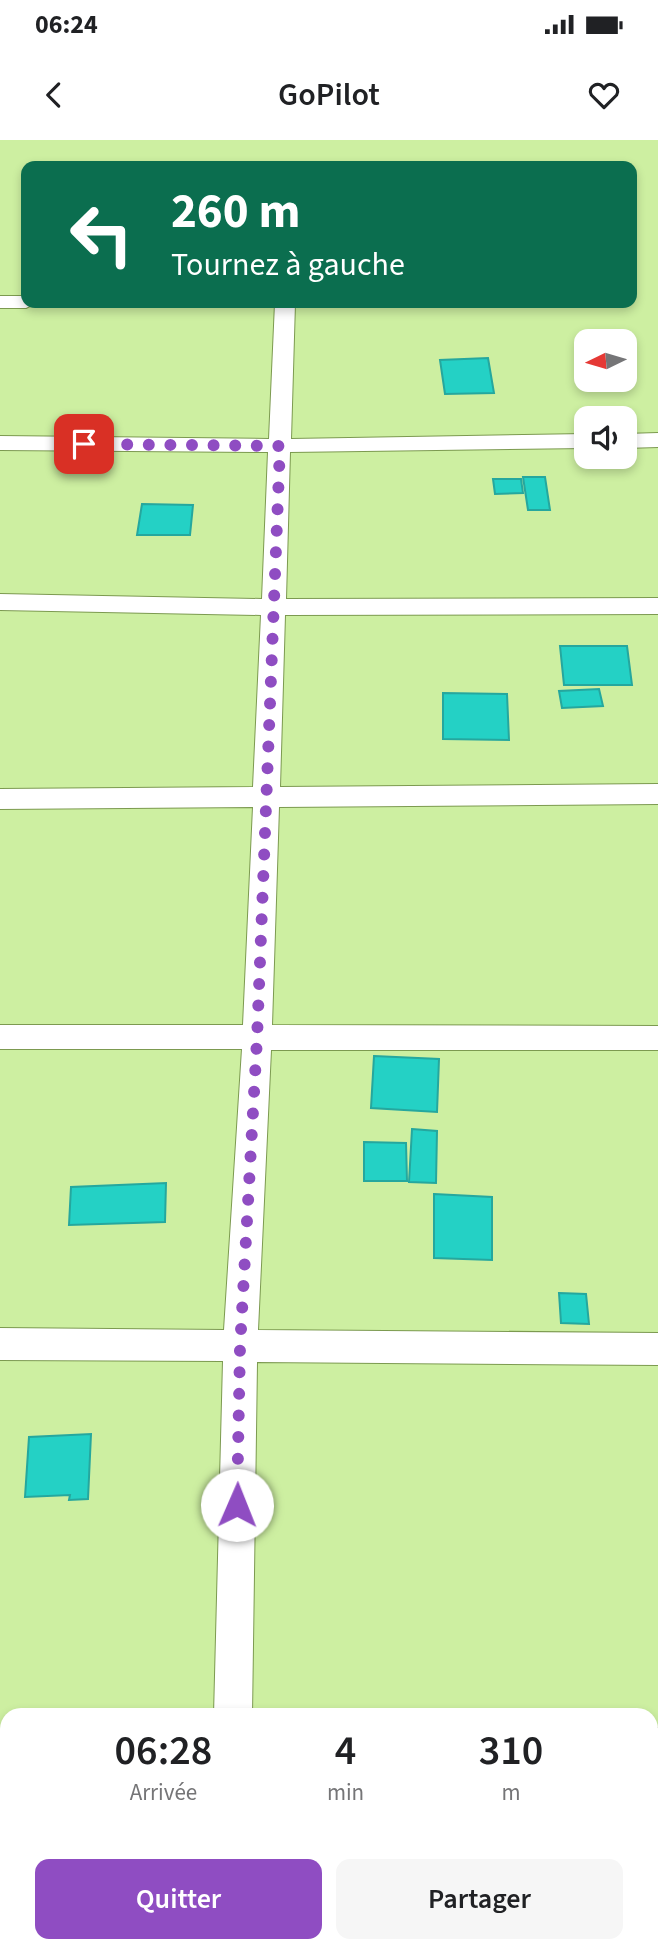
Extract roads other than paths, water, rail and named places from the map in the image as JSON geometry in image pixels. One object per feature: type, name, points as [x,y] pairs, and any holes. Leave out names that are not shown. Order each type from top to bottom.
[{"type":"street","points":[[0,302],[21,302]]},
{"type":"street","points":[[233,1708],[240,1348],[257,1039],[285,308]]},
{"type":"street","points":[[637,441],[658,440]]},
{"type":"street","points":[[0,443],[280,446],[574,441]]},
{"type":"street","points":[[0,602],[274,607],[658,606]]},
{"type":"street","points":[[0,799],[658,794]]},
{"type":"street","points":[[0,1037],[658,1038]]},
{"type":"street","points":[[0,1344],[240,1348],[658,1349]]}]
